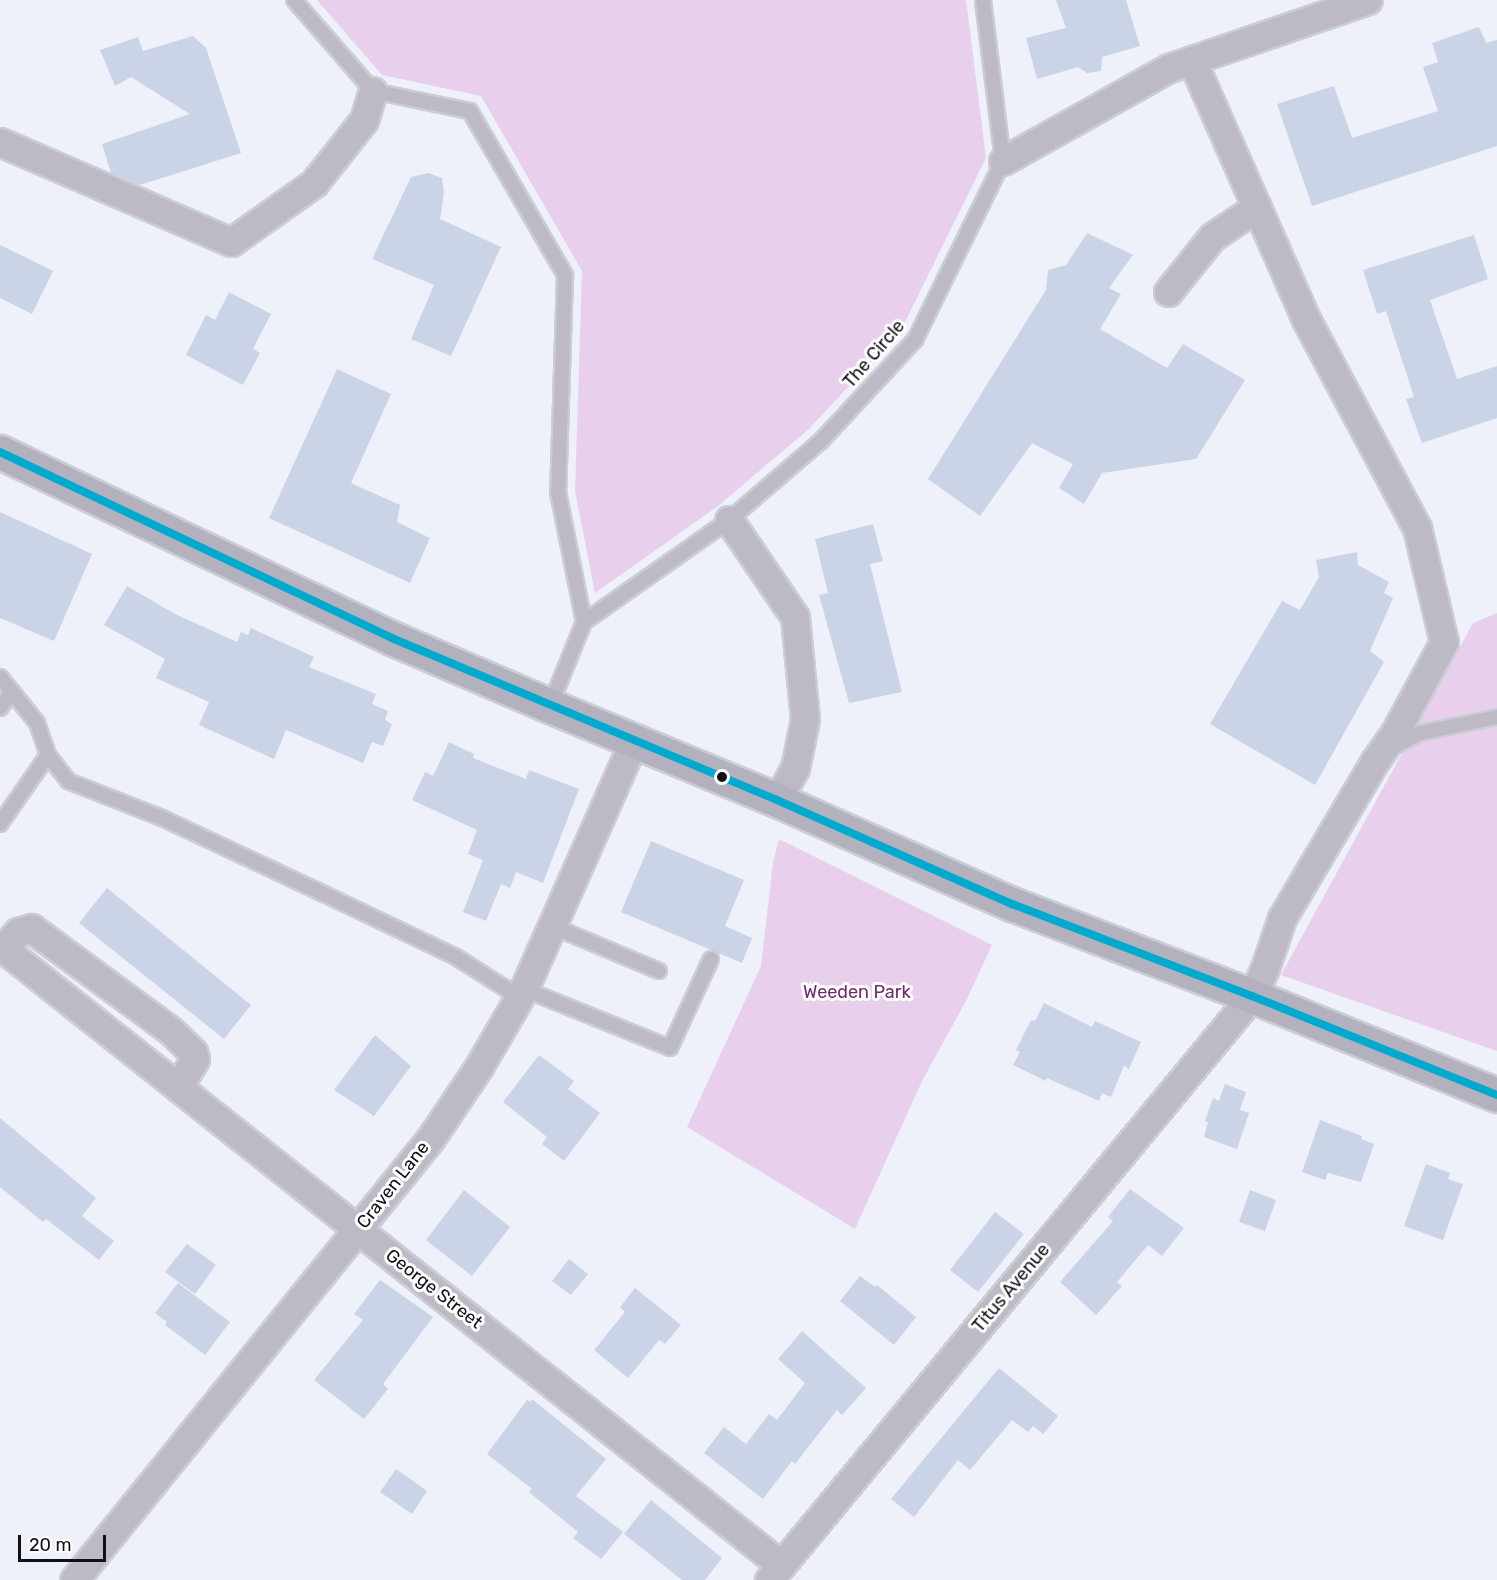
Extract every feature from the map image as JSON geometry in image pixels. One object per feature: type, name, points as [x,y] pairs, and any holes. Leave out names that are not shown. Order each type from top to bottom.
[{"type":"highway","points":[[0,452],[394,639],[777,800],[1012,904],[1252,996],[1497,1095]]},
{"type":"street","points":[[1004,161],[1168,68],[1368,0]]},
{"type":"street","name":"Titus Avenue","points":[[775,1573],[1252,996],[1265,968],[1281,918],[1375,761],[1397,729],[1444,642],[1417,528],[1305,319],[1192,60]]},
{"type":"street","points":[[0,142],[231,242],[314,183],[364,120],[373,91]]},
{"type":"street","points":[[1168,292],[1212,237],[1257,207]]},
{"type":"street","points":[[729,520],[795,617],[805,719],[795,768],[777,800]]},
{"type":"street","name":"Craven Lane","points":[[74,1580],[431,1138],[480,1065],[522,993],[634,741]]},
{"type":"street","points":[[2,948],[18,932],[31,928],[170,1030],[193,1052],[195,1059],[179,1086]]},
{"type":"street","name":"George Street","points":[[2,948],[359,1229],[775,1573]]},
{"type":"lane","points":[[294,0],[373,91],[470,111],[565,275],[558,492],[584,622],[550,706]]},
{"type":"lane","points":[[983,0],[1004,161]]},
{"type":"lane","name":"The Circle","points":[[584,622],[729,520],[821,441],[915,340],[1004,161]]},
{"type":"lane","points":[[0,677],[37,723],[48,755],[68,781],[162,818],[456,957],[522,993],[670,1048],[711,959]]},
{"type":"lane","points":[[0,708],[12,692]]},
{"type":"lane","points":[[1375,761],[1395,744],[1420,733],[1497,717]]},
{"type":"lane","points":[[0,824],[48,755]]},
{"type":"lane","points":[[552,926],[659,971]]},
{"type":"green space","points":[[317,0],[966,0],[986,158],[901,330],[809,429],[718,506],[595,593],[575,491],[582,271],[481,96],[382,75]]},
{"type":"green space","points":[[1497,613],[1497,1051],[1281,975],[1473,623]]},
{"type":"green space","name":"Weeden Park","points":[[779,839],[992,945],[966,1001],[922,1081],[855,1229],[687,1127],[761,966],[773,862]]},
{"type":"building","points":[[1056,0],[1126,0],[1140,46],[1102,57],[1101,71],[1087,73],[1078,67],[1037,79],[1026,38],[1066,28]]},
{"type":"building","points":[[1479,27],[1486,43],[1497,40],[1497,146],[1312,206],[1277,104],[1334,86],[1352,138],[1438,111],[1423,67],[1438,62],[1432,43]]},
{"type":"building","points":[[193,36],[206,48],[241,153],[140,185],[111,173],[102,144],[190,114],[131,77],[115,86],[100,50],[138,37],[143,51]]},
{"type":"building","points":[[428,173],[442,178],[444,193],[440,219],[501,247],[451,356],[411,339],[434,285],[372,259],[411,177]]},
{"type":"building","points":[[1087,233],[1133,255],[1109,288],[1121,294],[1100,329],[1167,368],[1183,344],[1245,380],[1196,459],[1102,473],[1084,504],[1059,488],[1073,464],[1032,443],[980,516],[928,479],[1046,290],[1048,270],[1066,265]]},
{"type":"building","points":[[1474,235],[1488,279],[1430,300],[1457,379],[1497,366],[1497,418],[1422,443],[1406,399],[1414,397],[1386,311],[1377,314],[1363,270]]},
{"type":"building","points":[[0,245],[53,271],[32,314],[0,298]]},
{"type":"building","points":[[229,292],[271,314],[253,349],[260,353],[243,385],[186,355],[206,315],[215,320]]},
{"type":"building","points":[[337,369],[391,394],[351,483],[400,505],[397,522],[430,538],[410,583],[269,518]]},
{"type":"building","points":[[0,512],[92,554],[54,641],[0,618]]},
{"type":"building","points":[[873,524],[883,561],[870,564],[902,692],[849,703],[819,595],[828,593],[815,539]]},
{"type":"building","points":[[1357,552],[1358,565],[1389,582],[1384,593],[1393,598],[1370,651],[1384,662],[1315,785],[1210,724],[1282,601],[1300,610],[1319,577],[1316,560]]},
{"type":"building","points":[[127,586],[175,614],[237,642],[241,632],[248,635],[251,628],[314,657],[309,667],[376,694],[372,704],[388,711],[385,720],[392,724],[383,746],[372,742],[363,763],[286,730],[274,759],[199,725],[209,702],[156,678],[165,659],[104,625]]},
{"type":"building","points":[[449,742],[474,754],[473,758],[526,779],[529,770],[579,789],[543,883],[516,872],[510,888],[501,884],[486,921],[463,912],[483,860],[468,854],[477,830],[412,800],[425,772],[433,776]]},
{"type":"building","points":[[651,841],[744,880],[725,926],[752,938],[742,963],[621,912]]},
{"type":"building","points":[[107,888],[251,1005],[224,1039],[79,923]]},
{"type":"building","points":[[1044,1003],[1092,1027],[1095,1021],[1141,1042],[1129,1069],[1124,1066],[1111,1097],[1102,1093],[1099,1101],[1047,1078],[1046,1081],[1013,1065],[1020,1052],[1016,1050],[1031,1020],[1035,1021]]},
{"type":"building","points":[[375,1035],[411,1066],[374,1116],[334,1090]]},
{"type":"building","points":[[539,1055],[574,1081],[568,1089],[600,1113],[564,1161],[542,1144],[547,1137],[503,1102]]},
{"type":"building","points":[[1225,1084],[1246,1092],[1240,1110],[1249,1113],[1237,1149],[1204,1137],[1208,1122],[1205,1121],[1213,1098],[1219,1101]]},
{"type":"building","points":[[0,1118],[96,1198],[82,1216],[114,1241],[99,1260],[46,1219],[43,1222],[0,1187]]},
{"type":"building","points":[[1320,1120],[1362,1136],[1361,1139],[1374,1144],[1361,1182],[1328,1173],[1325,1180],[1302,1172]]},
{"type":"building","points":[[1426,1164],[1450,1173],[1448,1179],[1463,1184],[1443,1240],[1404,1226]]},
{"type":"building","points":[[1130,1189],[1184,1228],[1162,1256],[1148,1245],[1117,1282],[1122,1286],[1096,1315],[1060,1282],[1113,1221],[1108,1217]]},
{"type":"building","points":[[464,1190],[510,1227],[472,1276],[426,1240]]},
{"type":"building","points":[[1250,1190],[1276,1200],[1265,1231],[1239,1222]]},
{"type":"building","points":[[995,1212],[1024,1234],[978,1292],[950,1270]]},
{"type":"building","points":[[187,1244],[216,1265],[195,1294],[165,1272]]},
{"type":"building","points":[[569,1259],[588,1274],[571,1295],[552,1281]]},
{"type":"building","points":[[860,1276],[875,1287],[877,1285],[916,1317],[894,1345],[840,1301]]},
{"type":"building","points":[[380,1280],[433,1317],[383,1384],[388,1389],[364,1419],[314,1380],[363,1320],[354,1314]]},
{"type":"building","points":[[178,1283],[230,1322],[205,1355],[165,1325],[167,1322],[155,1313]]},
{"type":"building","points":[[635,1288],[681,1325],[665,1344],[659,1340],[628,1378],[594,1350],[625,1312],[620,1307]]},
{"type":"building","points":[[802,1331],[866,1388],[842,1415],[837,1410],[795,1464],[792,1461],[763,1499],[704,1453],[724,1427],[746,1444],[769,1414],[777,1420],[805,1383],[778,1359]]},
{"type":"building","points":[[999,1368],[1058,1416],[1043,1434],[1033,1426],[1028,1432],[1012,1420],[970,1470],[958,1460],[914,1517],[891,1499]]},
{"type":"building","points":[[532,1399],[606,1459],[576,1496],[623,1532],[601,1559],[573,1538],[578,1532],[529,1492],[532,1489],[487,1454],[527,1400],[530,1402]]},
{"type":"building","points":[[396,1469],[427,1491],[412,1514],[380,1492]]},
{"type":"building","points":[[651,1500],[722,1558],[705,1580],[682,1580],[624,1534]]},
{"type":"transit line","points":[[0,452],[394,639],[777,800],[1012,904],[1252,996],[1497,1095]]}]
